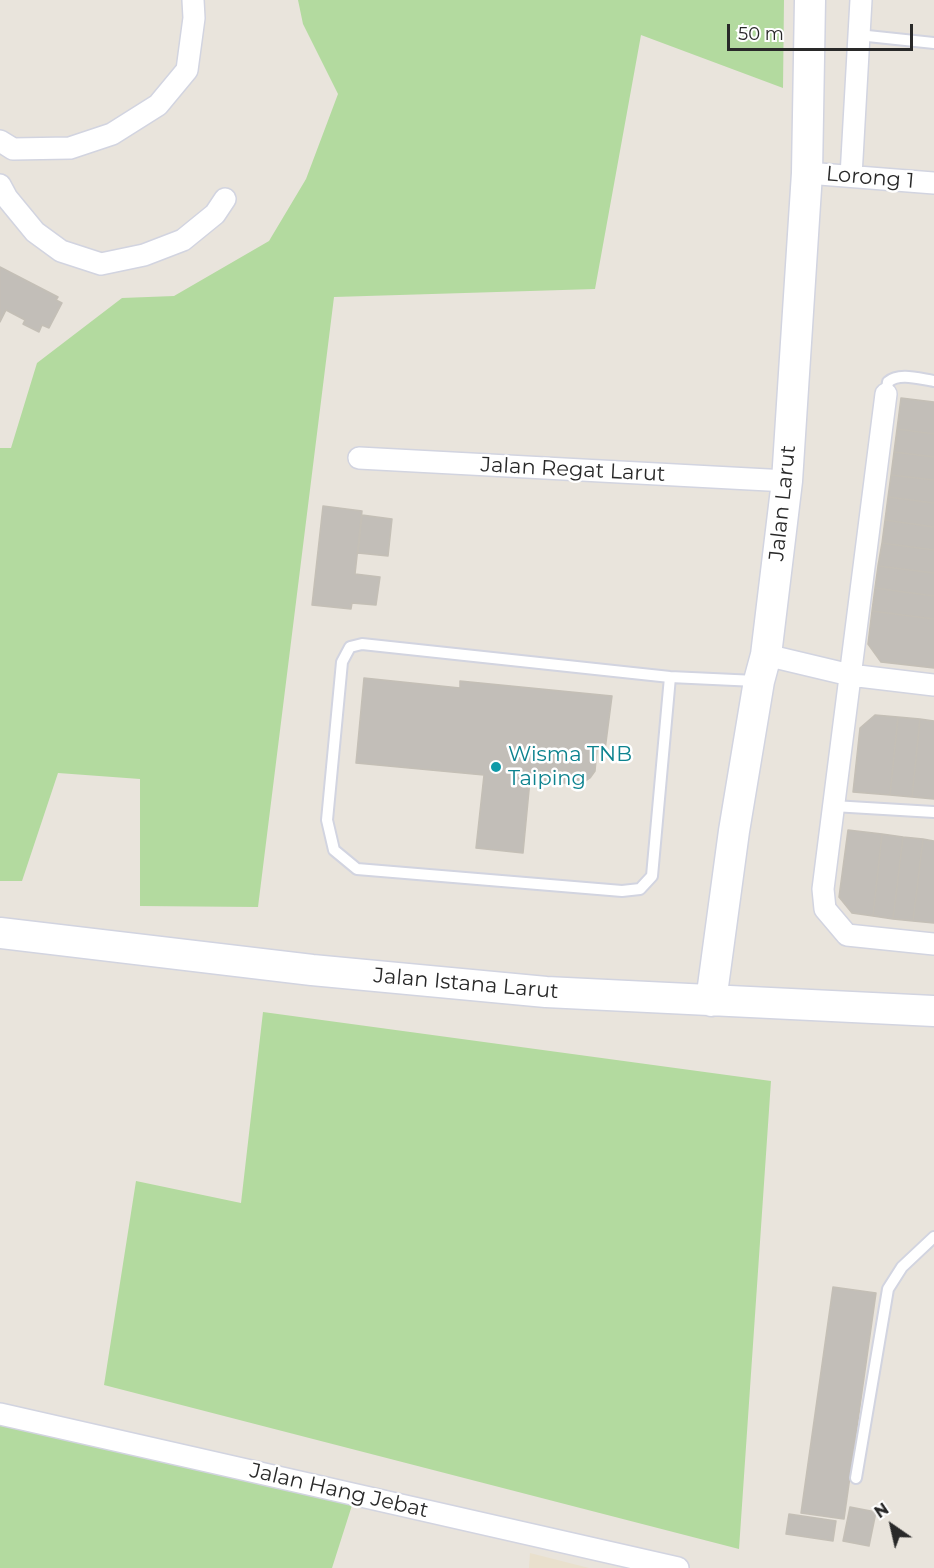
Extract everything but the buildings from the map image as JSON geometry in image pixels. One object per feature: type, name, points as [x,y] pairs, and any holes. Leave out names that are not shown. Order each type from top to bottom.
[{"type":"main road","name":"Jalan Larut","points":[[711,1001],[734,831],[762,668],[787,481],[807,173],[810,0]]},
{"type":"main road","name":"Jalan Istana Larut","points":[[0,933],[312,970],[534,991],[934,1011]]},
{"type":"street","points":[[0,141],[13,149],[70,148],[112,134],[158,105],[187,70],[194,18],[193,0]]},
{"type":"street","points":[[851,176],[861,0]]},
{"type":"street","name":"Lorong 1","points":[[807,173],[934,183]]},
{"type":"street","points":[[0,185],[7,198],[35,232],[60,251],[101,264],[144,255],[183,240],[215,214],[225,200]]},
{"type":"street","points":[[886,394],[823,890],[825,909],[846,935],[934,944]]},
{"type":"street","name":"Jalan Regat Larut","points":[[359,458],[787,481]]},
{"type":"street","points":[[762,668],[934,685]]},
{"type":"street","name":"Jalan Hang Jebat","points":[[0,1414],[678,1568]]},
{"type":"lane","points":[[858,35],[934,43]]},
{"type":"lane","points":[[886,394],[888,382],[893,378],[934,381]]},
{"type":"lane","points":[[670,677],[652,876],[640,889],[622,891],[357,869],[334,850],[327,820],[342,662],[350,647],[363,644],[670,677],[762,668]]},
{"type":"lane","points":[[833,806],[934,812]]},
{"type":"lane","points":[[856,1478],[888,1289],[902,1267],[934,1237]]},
{"type":"shaded area","points":[[530,1553],[589,1568],[529,1568]]},
{"type":"green space","points":[[298,0],[784,0],[783,88],[641,35],[595,289],[334,297],[258,907],[140,906],[140,779],[58,773],[22,881],[0,881],[0,448],[11,448],[37,363],[122,298],[174,296],[269,241],[306,179],[338,94],[303,24]]},
{"type":"green space","points":[[263,1012],[771,1081],[739,1549],[104,1385],[136,1181],[241,1203]]},
{"type":"green space","points":[[0,1420],[354,1499],[332,1568],[0,1568]]},
{"type":"place","name":"Wisma TNB Taiping","points":[[496,767]]}]
